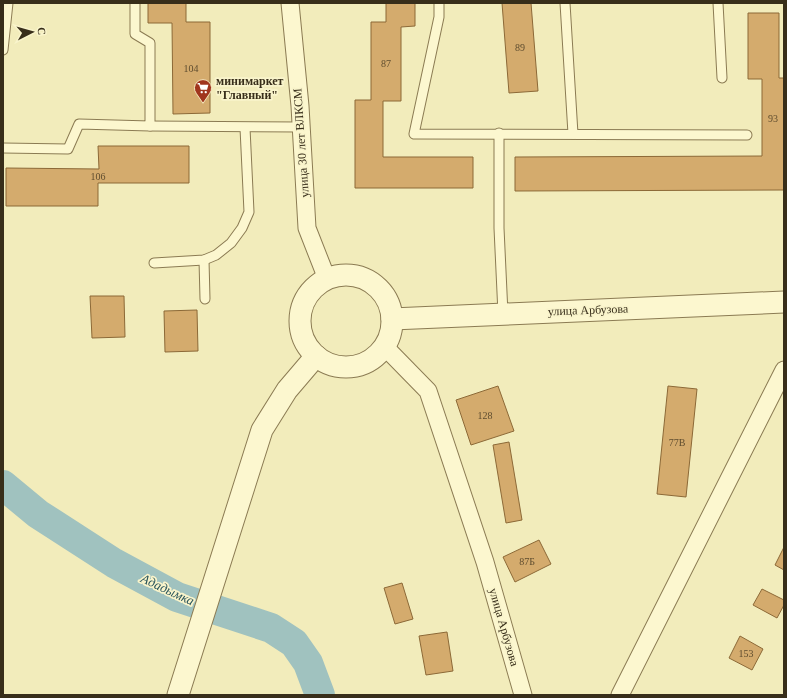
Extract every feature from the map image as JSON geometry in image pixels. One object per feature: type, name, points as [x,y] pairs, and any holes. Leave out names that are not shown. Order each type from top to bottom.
[{"type":"street","name":"улица 30 лет ВЛКСМ","points":[[290,3],[307,228],[327,279]]},
{"type":"street","points":[[347,275],[360,277],[370,282],[381,291],[388,302],[392,318],[390,334],[384,346],[376,356],[366,363],[354,366],[333,365],[316,356],[304,340],[301,328],[301,316],[304,304],[310,293],[327,279],[347,275]]},
{"type":"street","name":"улица Арбузова","points":[[392,318],[784,302]]},
{"type":"street","name":"улица Арбузова","points":[[384,346],[428,391],[485,562],[523,695]]},
{"type":"street","points":[[178,695],[220,558],[262,430],[287,390],[316,356]]},
{"type":"street","points":[[620,695],[784,370]]},
{"type":"lane","points":[[3,50],[8,3]]},
{"type":"lane","points":[[135,3],[135,34],[150,43],[150,126]]},
{"type":"lane","points":[[439,3],[439,17],[426,72],[414,134],[499,133],[747,135]]},
{"type":"lane","points":[[565,3],[573,134]]},
{"type":"lane","points":[[718,3],[722,78]]},
{"type":"lane","points":[[3,148],[68,149],[79,124],[245,128],[300,127]]},
{"type":"lane","points":[[154,262],[204,260],[216,255],[231,243],[242,228],[249,212],[245,128]]},
{"type":"lane","points":[[499,133],[503,314]]},
{"type":"lane","points":[[204,260],[205,299]]},
{"type":"building","points":[[148,3],[186,3],[186,22],[210,22],[210,113],[173,114],[172,23],[148,23]]},
{"type":"building","points":[[386,3],[415,3],[415,26],[401,27],[401,101],[383,101],[383,157],[473,157],[473,188],[355,188],[355,100],[371,100],[371,22],[386,22]]},
{"type":"building","points":[[502,3],[531,3],[538,91],[509,93]]},
{"type":"building","points":[[748,13],[779,13],[779,78],[784,78],[784,190],[515,191],[515,157],[762,156],[762,79],[748,79]]},
{"type":"building","points":[[98,146],[189,146],[189,183],[98,183],[98,206],[6,206],[6,168],[99,169]]},
{"type":"building","points":[[90,296],[124,296],[125,337],[92,338]]},
{"type":"building","points":[[197,310],[198,351],[165,352],[164,311]]},
{"type":"building","points":[[498,386],[514,431],[471,445],[456,400]]},
{"type":"building","points":[[668,386],[697,389],[686,497],[657,494]]},
{"type":"building","points":[[509,442],[522,520],[506,523],[493,445]]},
{"type":"building","points":[[539,540],[551,564],[515,582],[503,557]]},
{"type":"building","points":[[784,547],[784,570],[775,565]]},
{"type":"building","points":[[402,583],[413,619],[395,624],[384,588]]},
{"type":"building","points":[[762,589],[784,600],[784,605],[777,618],[753,605]]},
{"type":"building","points":[[447,632],[453,671],[426,675],[419,636]]},
{"type":"building","points":[[740,636],[763,649],[752,670],[729,658]]},
{"type":"waterway","name":"Ададымка","points":[[3,485],[38,514],[114,563],[177,597],[271,628],[294,643],[308,663],[320,695]]},
{"type":"place","name":"минимаркет \"Главный\"","points":[[203,103]]}]
